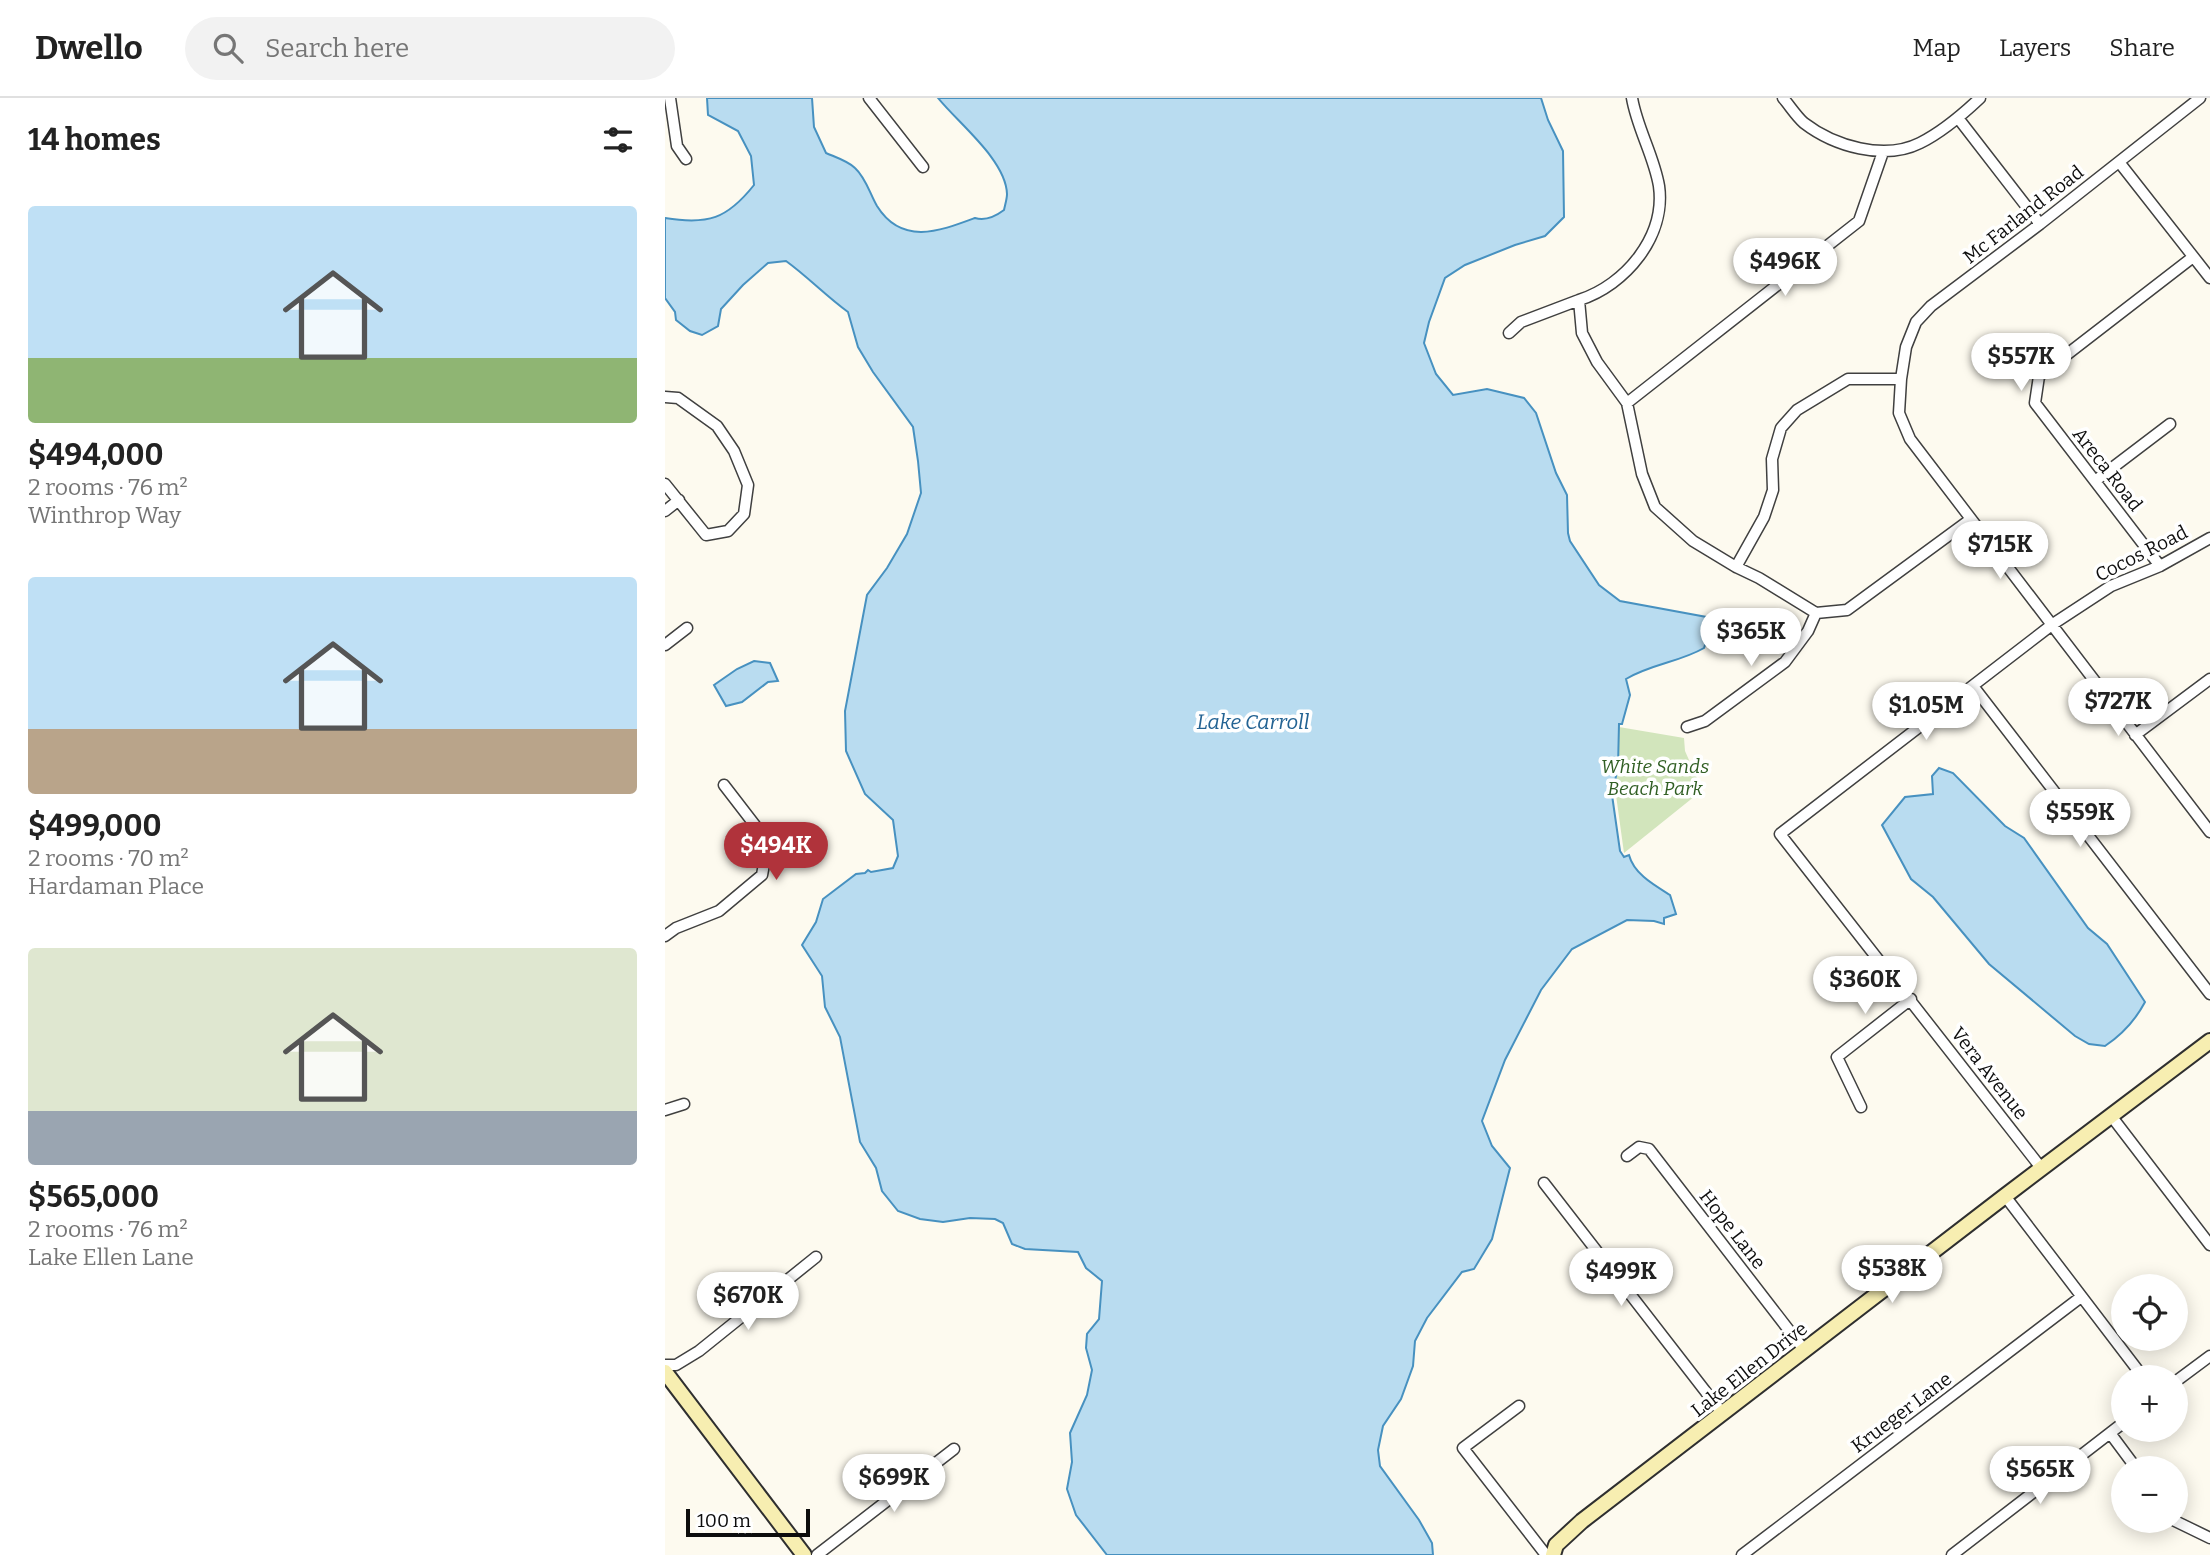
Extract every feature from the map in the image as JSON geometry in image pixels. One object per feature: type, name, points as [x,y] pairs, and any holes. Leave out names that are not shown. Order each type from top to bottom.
[{"type":"street","points":[[670,98],[677,146],[686,159]]},
{"type":"street","points":[[869,98],[923,167]]},
{"type":"street","points":[[1509,333],[1521,322],[1590,296],[1628,271],[1648,243],[1661,209],[1659,184],[1632,98]]},
{"type":"street","points":[[1783,98],[1802,121],[1834,143],[1883,152],[1918,144],[1958,118],[1980,98]]},
{"type":"street","name":"Mc Farland Road","points":[[2200,98],[2040,225],[1931,306],[1916,323],[1906,347],[1899,413],[1910,439],[2210,832]]},
{"type":"street","points":[[1958,118],[2040,225]]},
{"type":"street","points":[[1627,402],[1859,221],[1883,152]]},
{"type":"street","points":[[2119,162],[2210,278]]},
{"type":"street","name":"Areca Road","points":[[2160,566],[2035,403],[2039,376],[2193,257]]},
{"type":"street","points":[[1579,300],[1582,333],[1597,362],[1627,402],[1642,474],[1655,507],[1693,541],[1816,613],[1847,610],[1971,519]]},
{"type":"street","points":[[1736,568],[1764,517],[1772,493],[1772,458],[1781,428],[1797,410],[1848,379],[1901,379]]},
{"type":"street","points":[[665,397],[678,398],[717,426],[734,451],[748,485],[744,514],[728,531],[706,535],[665,484]]},
{"type":"street","points":[[2095,481],[2170,424]]},
{"type":"street","points":[[665,511],[679,500]]},
{"type":"street","name":"Cocos Road","points":[[1780,834],[2053,624],[2111,586],[2160,566],[2210,538]]},
{"type":"street","points":[[1687,727],[1705,721],[1785,662],[1808,631],[1816,613]]},
{"type":"street","points":[[665,645],[687,628]]},
{"type":"street","points":[[2135,735],[2210,679]]},
{"type":"street","points":[[1973,686],[2210,994]]},
{"type":"street","points":[[665,936],[675,928],[719,911],[762,875],[768,842],[724,785]]},
{"type":"street","name":"Vera Avenue","points":[[1780,834],[2042,1169]]},
{"type":"street","points":[[1861,1107],[1837,1057],[1911,999]]},
{"type":"street","name":"Lake Ellen Drive","points":[[1553,1555],[1556,1545],[1574,1528],[2210,1041]]},
{"type":"street","points":[[665,1110],[684,1104]]},
{"type":"street","points":[[2112,1117],[2210,1245]]},
{"type":"street","name":"Hope Lane","points":[[1627,1156],[1639,1147],[1649,1149],[1805,1350]]},
{"type":"street","points":[[1544,1183],[1723,1414]]},
{"type":"street","points":[[2005,1196],[2134,1365]]},
{"type":"street","points":[[665,1365],[676,1366],[699,1352],[816,1256]]},
{"type":"street","name":"Krueger Lane","points":[[1742,1555],[2081,1297]]},
{"type":"street","points":[[2188,1372],[2210,1356]]},
{"type":"street","points":[[665,1372],[804,1555]]},
{"type":"street","points":[[1519,1406],[1463,1448],[1546,1555]]},
{"type":"street","points":[[1952,1555],[2110,1433],[2127,1456]]},
{"type":"street","points":[[817,1555],[954,1449]]},
{"type":"street","points":[[2188,1527],[2210,1538]]},
{"type":"green space","name":"White Sands Beach Park","points":[[1619,727],[1684,738],[1685,751],[1700,785],[1700,791],[1695,796],[1624,853],[1616,795]]},
{"type":"water","name":"Lake Carroll","points":[[707,98],[812,98],[814,127],[826,153],[849,163],[859,172],[887,219],[898,227],[922,232],[975,218],[994,216],[1004,210],[1007,196],[1005,181],[990,155],[938,98],[1541,98],[1563,151],[1564,217],[1545,236],[1465,265],[1445,278],[1424,343],[1436,374],[1453,395],[1487,389],[1524,398],[1536,413],[1556,473],[1567,495],[1570,541],[1599,585],[1620,601],[1712,618],[1721,625],[1708,636],[1704,648],[1626,679],[1630,695],[1622,724],[1619,724],[1618,767],[1612,795],[1620,851],[1624,857],[1629,855],[1635,868],[1645,878],[1670,895],[1676,914],[1664,918],[1664,924],[1627,920],[1572,949],[1541,990],[1505,1060],[1482,1121],[1492,1146],[1510,1168],[1492,1239],[1474,1269],[1462,1272],[1427,1318],[1415,1341],[1413,1366],[1401,1399],[1383,1426],[1378,1450],[1380,1466],[1419,1520],[1432,1543],[1433,1555],[1107,1555],[1076,1515],[1067,1489],[1072,1462],[1070,1433],[1087,1395],[1092,1370],[1086,1348],[1087,1334],[1099,1319],[1102,1281],[1086,1268],[1078,1252],[1025,1249],[1012,1244],[1003,1223],[995,1219],[970,1218],[943,1222],[920,1219],[898,1211],[882,1191],[876,1168],[860,1142],[840,1037],[825,1007],[822,976],[802,945],[816,922],[823,899],[856,874],[893,868],[898,856],[893,820],[865,794],[846,751],[845,711],[867,595],[907,534],[921,493],[913,427],[858,347],[848,312],[786,261],[768,263],[743,285],[721,309],[718,326],[702,335],[690,331],[676,320],[675,312],[665,298],[665,218],[693,221],[715,217],[735,205],[754,185],[751,156],[738,131],[708,115]]},
{"type":"water","points":[[754,661],[770,663],[778,681],[768,682],[742,702],[726,706],[714,685]]},
{"type":"water","points":[[1939,768],[1953,773],[2005,826],[2024,838],[2088,928],[2107,944],[2145,1002],[2128,1027],[2105,1046],[2089,1044],[2075,1036],[1989,964],[1933,897],[1911,879],[1882,825],[1905,797],[1933,794],[1932,776]]}]
